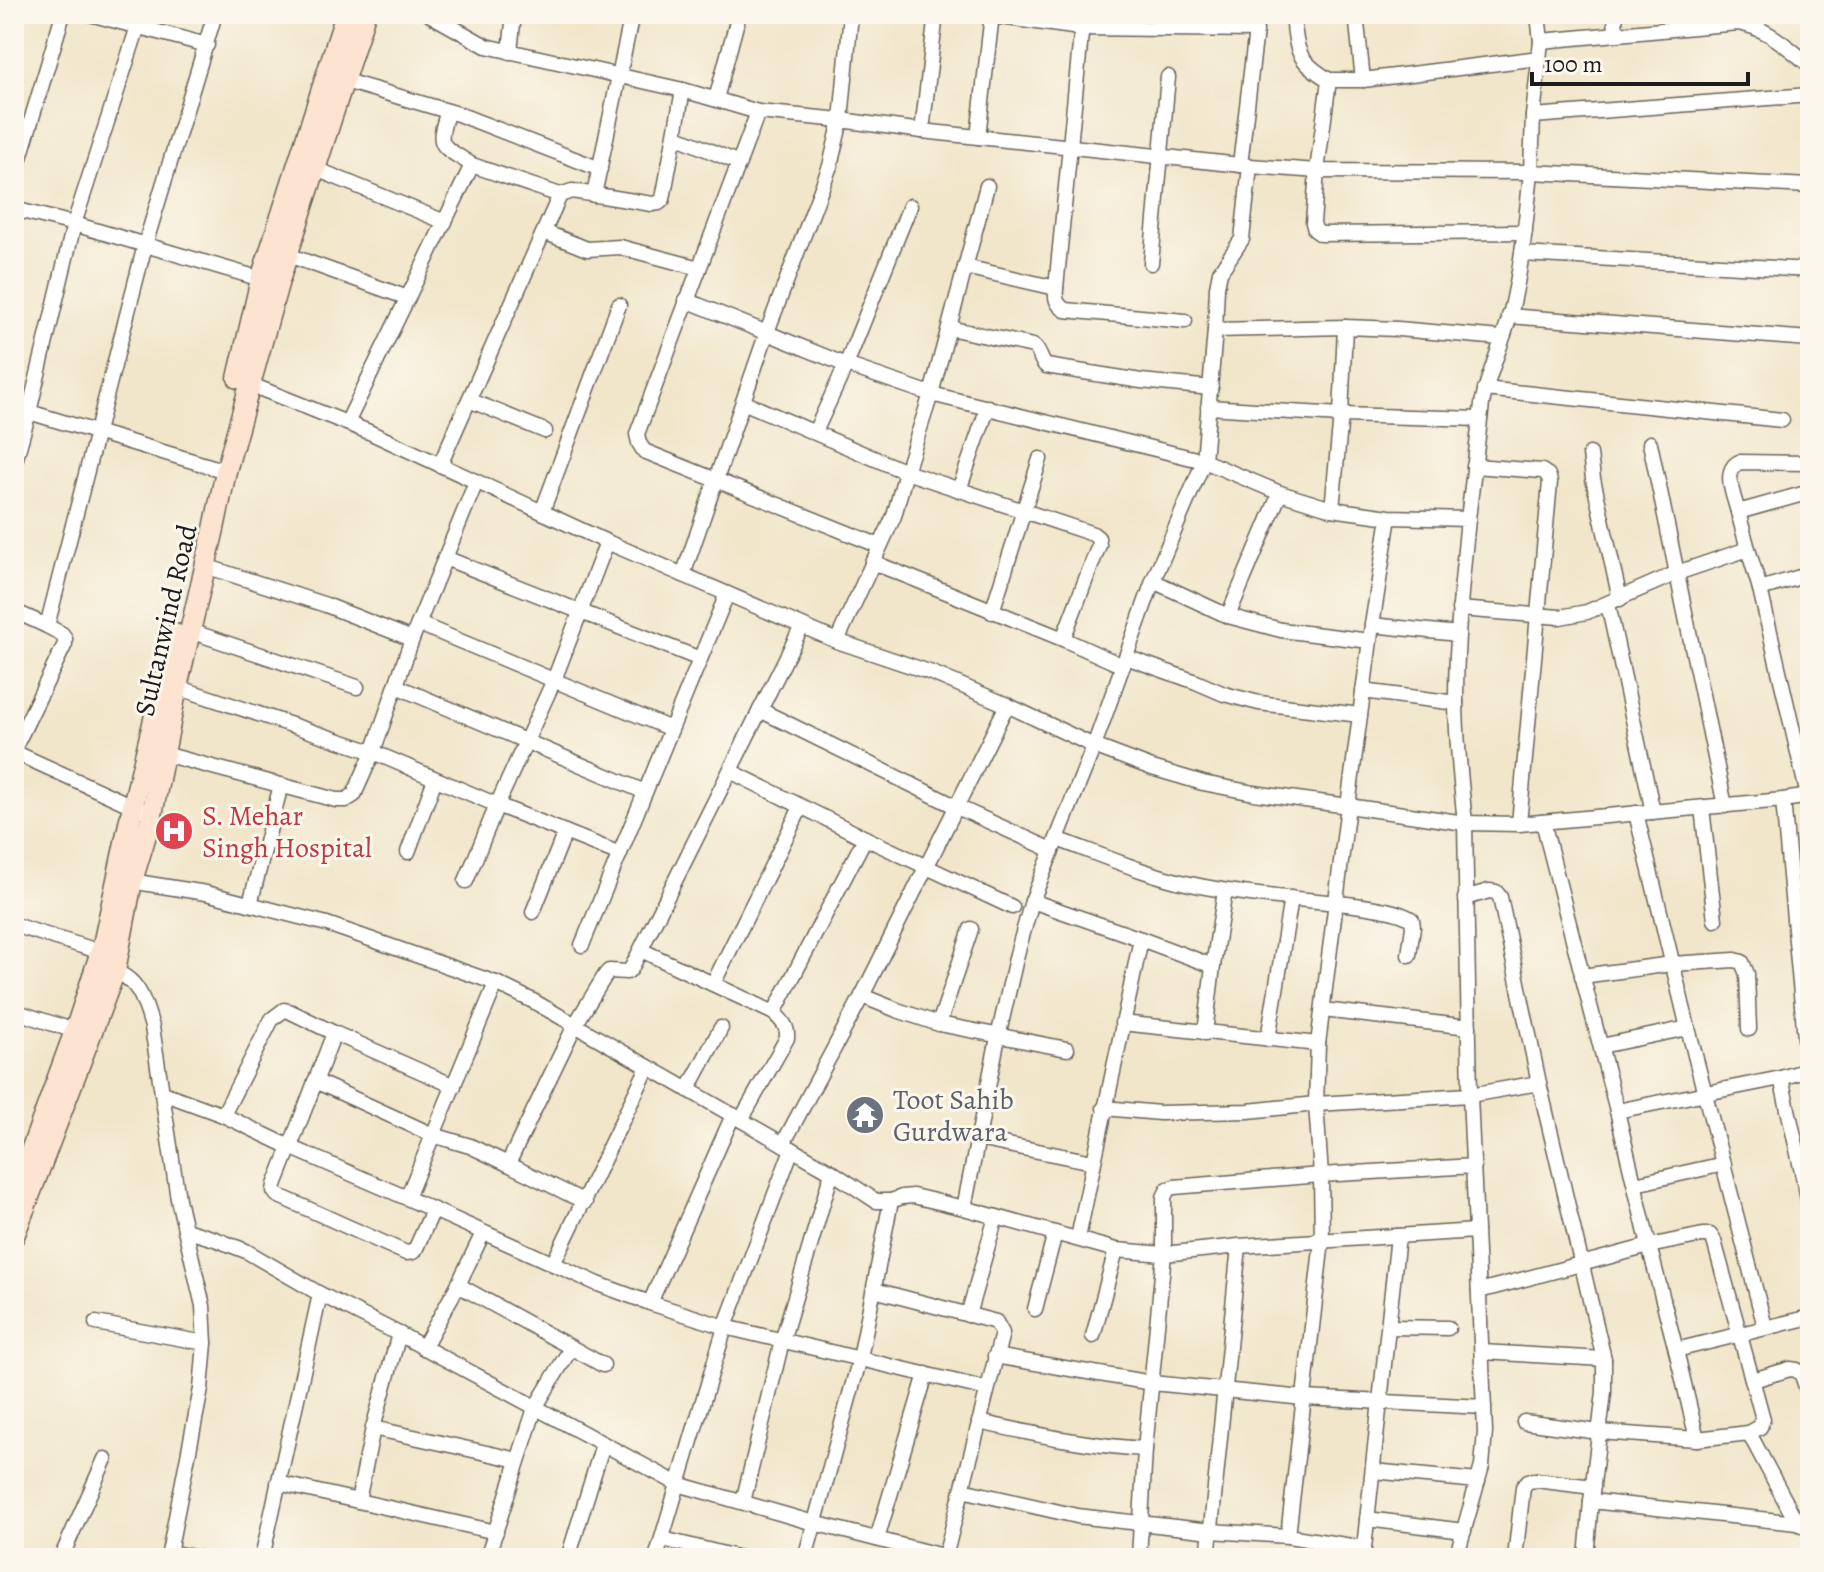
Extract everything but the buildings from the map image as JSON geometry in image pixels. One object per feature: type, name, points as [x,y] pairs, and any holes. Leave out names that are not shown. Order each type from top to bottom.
[{"type":"main road","points":[[125,880],[133,805],[270,281],[336,78],[346,14]]},
{"type":"main road","name":"Sultanwind Road","points":[[14,1236],[49,1121],[104,964],[125,880],[152,815],[205,566],[221,470],[249,384],[270,281],[288,255],[316,169],[336,78],[365,14]]},
{"type":"main road","points":[[14,1197],[49,1121],[75,1031],[104,964]]},
{"type":"street","points":[[14,178],[63,14]]},
{"type":"street","points":[[90,14],[140,21],[207,45]]},
{"type":"street","points":[[47,626],[145,245],[215,14]]},
{"type":"street","points":[[429,14],[486,46],[683,90],[758,112],[1160,157],[1317,171],[1531,172],[1810,186]]},
{"type":"street","points":[[510,52],[514,14]]},
{"type":"street","points":[[594,195],[632,14]]},
{"type":"street","points":[[716,99],[739,14]]},
{"type":"street","points":[[683,575],[767,332],[830,166],[841,120],[851,14]]},
{"type":"street","points":[[922,131],[936,14]]},
{"type":"street","points":[[1235,14],[1237,30]]},
{"type":"street","points":[[1309,14],[1293,15],[1296,45],[1301,58],[1329,80],[1363,80],[1539,58]]},
{"type":"street","points":[[1356,14],[1363,80]]},
{"type":"street","points":[[1456,1558],[1482,1466],[1485,1432],[1470,1095],[1465,823],[1456,703],[1459,609],[1485,389],[1509,316],[1525,232],[1541,41],[1538,14]]},
{"type":"street","points":[[1615,14],[1616,33]]},
{"type":"street","points":[[964,1208],[998,1037],[1032,901],[1094,746],[1153,581],[1204,461],[1217,287],[1220,272],[1242,239],[1256,30],[992,15],[978,137]]},
{"type":"street","points":[[14,465],[74,224],[140,21]]},
{"type":"street","points":[[1081,21],[1055,298],[1058,306],[1065,310],[1185,321]]},
{"type":"street","points":[[1541,41],[1738,23],[1749,24],[1776,38],[1810,65]]},
{"type":"street","points":[[1151,263],[1168,77]]},
{"type":"street","points":[[336,78],[448,111],[600,169]]},
{"type":"street","points":[[1329,80],[1317,171],[1315,230],[1321,234],[1525,232]]},
{"type":"street","points":[[448,111],[440,135],[442,144],[472,165],[560,195],[572,191],[652,204],[663,199],[683,90]]},
{"type":"street","points":[[1533,116],[1810,95]]},
{"type":"street","points":[[758,112],[637,434],[639,443],[644,451],[716,482],[880,546]]},
{"type":"street","points":[[675,136],[739,163]]},
{"type":"street","points":[[347,423],[472,165]]},
{"type":"street","points":[[316,169],[445,222]]},
{"type":"street","points":[[837,641],[894,516],[931,394],[987,186]]},
{"type":"street","points":[[440,465],[560,195]]},
{"type":"street","points":[[815,432],[846,365],[910,206]]},
{"type":"street","points":[[14,209],[270,281]]},
{"type":"street","points":[[544,232],[587,249],[620,247],[699,268]]},
{"type":"street","points":[[1522,254],[1810,270]]},
{"type":"street","points":[[288,255],[408,298]]},
{"type":"street","points":[[965,267],[1056,288]]},
{"type":"street","points":[[686,300],[846,365],[931,394],[1204,461],[1280,493],[1332,509],[1389,517],[1468,519]]},
{"type":"street","points":[[542,512],[619,305]]},
{"type":"street","points":[[1509,316],[1810,339]]},
{"type":"street","points":[[1215,330],[1345,327],[1501,338]]},
{"type":"street","points":[[1332,509],[1345,327]]},
{"type":"street","points":[[949,328],[1033,346],[1038,349],[1046,366],[1211,388]]},
{"type":"street","points":[[249,384],[347,423],[607,542],[837,641],[932,673],[1094,746],[1152,768],[1203,783],[1254,793],[1465,823],[1519,824],[1809,796],[1729,474],[1732,466],[1739,462],[1810,463]]},
{"type":"street","points":[[1485,389],[1782,420]]},
{"type":"street","points":[[469,400],[545,431]]},
{"type":"street","points":[[743,402],[906,472],[1093,534],[1098,538],[1099,545],[1063,639]]},
{"type":"street","points":[[14,407],[221,470]]},
{"type":"street","points":[[959,490],[988,407]]},
{"type":"street","points":[[1208,407],[1480,419]]},
{"type":"street","points":[[1650,443],[1725,806]]},
{"type":"street","points":[[1590,454],[1653,812]]},
{"type":"street","points":[[992,612],[1040,459]]},
{"type":"street","points":[[1474,466],[1542,471],[1548,475],[1550,482],[1519,824]]},
{"type":"street","points":[[164,754],[336,800],[346,800],[354,795],[373,752],[412,639],[476,482]]},
{"type":"street","points":[[1738,512],[1810,492]]},
{"type":"street","points":[[1228,616],[1280,493]]},
{"type":"street","points":[[1288,1536],[1322,1240],[1316,1104],[1318,1044],[1363,691],[1389,517]]},
{"type":"street","points":[[466,881],[554,680],[607,542]]},
{"type":"street","points":[[1459,609],[1560,617],[1587,612],[1677,573],[1748,549]]},
{"type":"street","points":[[445,558],[700,659]]},
{"type":"street","points":[[872,562],[1124,662],[1196,682],[1224,694],[1259,703],[1360,715]]},
{"type":"street","points":[[205,566],[326,605],[412,639]]},
{"type":"street","points":[[1760,589],[1810,574]]},
{"type":"street","points":[[1153,581],[1228,616],[1281,630],[1370,641]]},
{"type":"street","points":[[582,945],[727,594]]},
{"type":"street","points":[[14,611],[65,638],[65,644],[14,750],[152,815]]},
{"type":"street","points":[[419,624],[671,729]]},
{"type":"street","points":[[1372,625],[1458,634]]},
{"type":"street","points":[[508,1164],[575,1025],[606,974],[631,969],[802,626]]},
{"type":"street","points":[[190,631],[357,687]]},
{"type":"street","points":[[396,686],[645,792]]},
{"type":"street","points":[[177,687],[373,752],[620,854]]},
{"type":"street","points":[[1363,691],[1456,703]]},
{"type":"street","points":[[656,1558],[725,1327],[788,1147],[1007,705]]},
{"type":"street","points":[[760,710],[957,807],[1055,845],[1187,884],[1336,903],[1408,916],[1413,927],[1409,955]]},
{"type":"street","points":[[730,771],[1012,907]]},
{"type":"street","points":[[408,852],[435,779]]},
{"type":"street","points":[[250,904],[281,785]]},
{"type":"street","points":[[1617,1111],[1809,1070],[1803,935],[1783,800]]},
{"type":"street","points":[[713,984],[801,807]]},
{"type":"street","points":[[1702,808],[1715,920]]},
{"type":"street","points":[[1636,813],[1765,1327]]},
{"type":"street","points":[[1543,822],[1697,1439]]},
{"type":"street","points":[[533,912],[565,832]]},
{"type":"street","points":[[774,1013],[865,838]]},
{"type":"street","points":[[125,880],[206,893],[327,924],[496,983],[832,1172],[876,1201],[913,1196],[1116,1250],[1164,1254],[1239,1246],[1476,1231]]},
{"type":"street","points":[[1205,1033],[1225,891]]},
{"type":"street","points":[[1465,898],[1489,891],[1496,892],[1500,897],[1539,1083],[1604,1359],[1604,1392],[1586,1558]]},
{"type":"street","points":[[1268,1039],[1291,898]]},
{"type":"street","points":[[1032,901],[1213,966]]},
{"type":"street","points":[[14,925],[104,964],[137,986],[145,1002],[152,1027],[185,1230],[203,1306],[205,1343],[201,1389],[169,1555],[198,1558]]},
{"type":"street","points":[[939,1024],[971,929]]},
{"type":"street","points":[[1078,1238],[1141,939]]},
{"type":"street","points":[[641,950],[774,1013],[787,1031],[787,1038],[737,1118],[650,1303]]},
{"type":"street","points":[[1582,976],[1672,964],[1742,962],[1747,974],[1749,1029]]},
{"type":"street","points":[[407,1198],[496,983]]},
{"type":"street","points":[[862,996],[939,1024],[1067,1049]]},
{"type":"street","points":[[223,1115],[272,1019],[284,1010],[454,1086]]},
{"type":"street","points":[[1323,1010],[1469,1027]]},
{"type":"street","points":[[14,1011],[75,1031]]},
{"type":"street","points":[[1122,1023],[1318,1044]]},
{"type":"street","points":[[688,1090],[721,1028]]},
{"type":"street","points":[[1601,1046],[1688,1028]]},
{"type":"street","points":[[334,1033],[274,1191],[406,1253],[416,1248],[433,1210]]},
{"type":"street","points":[[553,1264],[648,1067]]},
{"type":"street","points":[[1781,1078],[1810,1208]]},
{"type":"street","points":[[315,1081],[433,1135],[470,1146],[585,1202]]},
{"type":"street","points":[[1104,1108],[1160,1113],[1248,1111],[1470,1095],[1539,1083]]},
{"type":"street","points":[[163,1093],[223,1115],[598,1284],[650,1303],[725,1327],[987,1389]]},
{"type":"street","points":[[978,1139],[1093,1162]]},
{"type":"street","points":[[1635,1184],[1724,1164]]},
{"type":"street","points":[[1139,1558],[1145,1449],[1164,1254],[1164,1197],[1168,1189],[1321,1175],[1474,1166]]},
{"type":"street","points":[[743,1502],[782,1341],[832,1172]]},
{"type":"street","points":[[805,1558],[860,1358],[891,1201]]},
{"type":"street","points":[[968,1315],[996,1217]]},
{"type":"street","points":[[185,1230],[246,1251],[320,1294],[678,1484],[948,1557],[1002,1333],[996,1322],[874,1290]]},
{"type":"street","points":[[423,1348],[483,1233]]},
{"type":"street","points":[[1035,1309],[1055,1233]]},
{"type":"street","points":[[1479,1291],[1649,1246],[1710,1235],[1763,1419],[1760,1427],[1749,1433],[1697,1439],[1599,1432],[1524,1422]]},
{"type":"street","points":[[962,1490],[1077,1516],[1288,1536],[1364,1553],[1398,1236]]},
{"type":"street","points":[[1208,1558],[1239,1246]]},
{"type":"street","points":[[1093,1336],[1116,1250]]},
{"type":"street","points":[[458,1285],[603,1365]]},
{"type":"street","points":[[262,1558],[320,1294]]},
{"type":"street","points":[[1676,1350],[1810,1317]]},
{"type":"street","points":[[96,1323],[205,1343]]},
{"type":"street","points":[[1389,1327],[1448,1328]]},
{"type":"street","points":[[358,1501],[373,1428],[399,1334]]},
{"type":"street","points":[[487,1558],[535,1408],[571,1348]]},
{"type":"street","points":[[1482,1352],[1604,1359]]},
{"type":"street","points":[[995,1356],[1152,1383],[1304,1398],[1484,1407]]},
{"type":"street","points":[[1753,1380],[1790,1369],[1797,1370],[1802,1375],[1810,1399]]},
{"type":"street","points":[[877,1539],[926,1374]]},
{"type":"street","points":[[979,1422],[1065,1441],[1145,1449]]},
{"type":"street","points":[[373,1428],[518,1460]]},
{"type":"street","points":[[1749,1433],[1804,1526]]},
{"type":"street","points":[[568,1558],[603,1444]]},
{"type":"street","points":[[61,1558],[105,1459]]},
{"type":"street","points":[[1373,1471],[1478,1481]]},
{"type":"street","points":[[1515,1558],[1523,1487],[1528,1481],[1536,1480],[1592,1494],[1804,1526]]},
{"type":"street","points":[[278,1483],[496,1532]]},
{"type":"street","points":[[1804,1526],[1810,1513]]},
{"type":"street","points":[[1367,1519],[1464,1531]]},
{"type":"street","points":[[663,1539],[740,1558]]},
{"type":"place","name":"S. Mehar Singh Hospital","points":[[174,831]]},
{"type":"place","name":"Toot Sahib Gurdwara","points":[[865,1115]]}]
